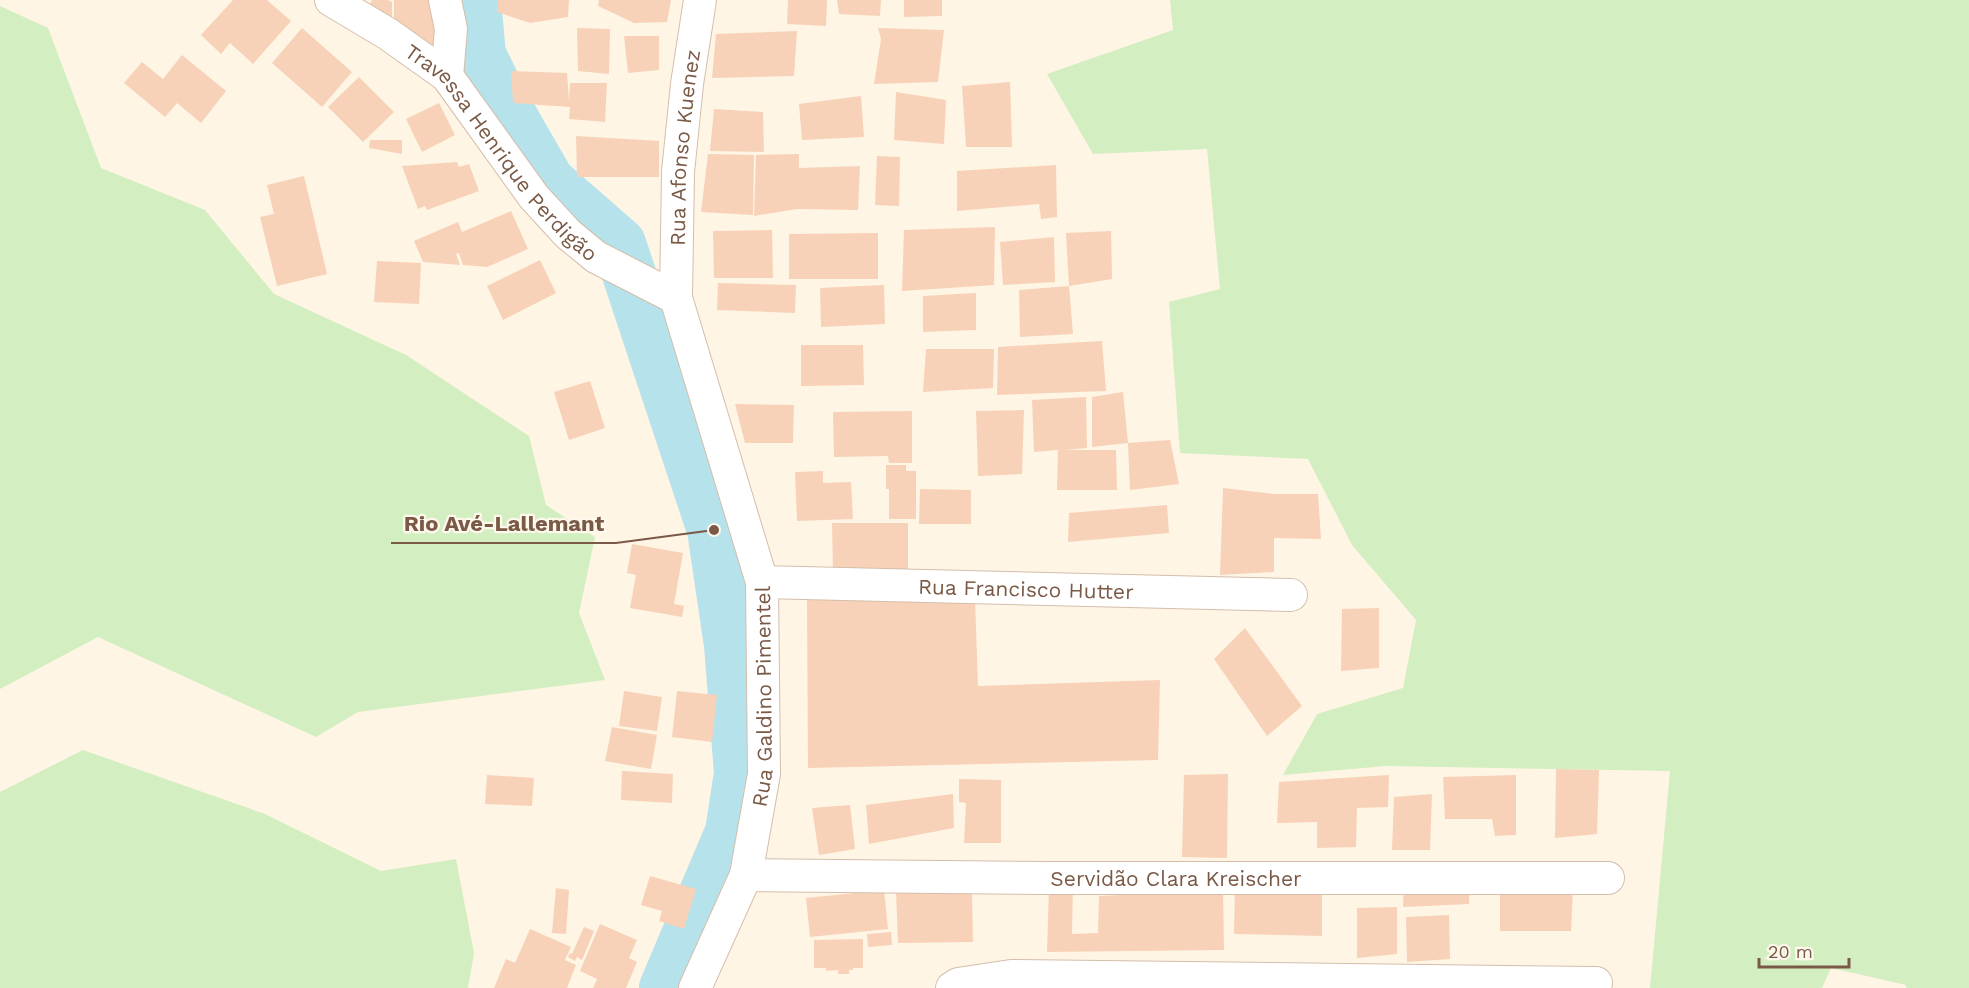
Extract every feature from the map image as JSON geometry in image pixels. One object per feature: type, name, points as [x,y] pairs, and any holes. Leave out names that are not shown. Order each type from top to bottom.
[{"type":"street","name":"Travessa Henrique Perdigão","points":[[331,0],[388,34],[447,76],[534,197],[568,234],[596,257],[674,297]]},
{"type":"street","points":[[445,0],[451,29],[447,76]]},
{"type":"street","name":"Rua Afonso Kuenez","points":[[674,297],[678,172],[687,84],[700,0]]},
{"type":"street","name":"Rua Galdino Pimentel","points":[[674,297],[762,582],[764,774],[746,875],[695,988]]},
{"type":"street","name":"Rua Francisco Hutter","points":[[762,582],[1291,595]]},
{"type":"street","name":"Servidão Clara Kreischer","points":[[746,875],[1067,878],[1608,878]]},
{"type":"street","points":[[952,988],[958,984],[1011,976],[1162,982],[1596,983]]},
{"type":"green space","points":[[1170,0],[1969,0],[1969,988],[1906,988],[1906,985],[1831,968],[1822,988],[1650,988],[1670,771],[1386,766],[1283,775],[1317,714],[1403,688],[1416,620],[1352,545],[1308,459],[1180,453],[1169,302],[1220,289],[1207,149],[1093,154],[1047,74],[1173,30]]},
{"type":"green space","points":[[0,6],[48,28],[101,168],[205,210],[274,294],[406,355],[529,436],[546,505],[595,537],[579,613],[605,680],[358,712],[316,737],[98,637],[0,689]]},
{"type":"green space","points":[[83,750],[265,814],[381,871],[456,859],[474,953],[468,988],[0,988],[0,792]]},
{"type":"building","points":[[233,0],[267,0],[291,21],[253,64],[230,43],[221,54],[201,35]]},
{"type":"building","points":[[372,0],[392,2],[392,22],[368,7]]},
{"type":"building","points":[[394,0],[436,0],[440,44],[429,52],[394,24]]},
{"type":"building","points":[[498,0],[569,0],[568,17],[530,23],[497,12]]},
{"type":"building","points":[[599,0],[671,0],[667,22],[634,23],[598,6]]},
{"type":"building","points":[[788,0],[827,0],[826,26],[787,24]]},
{"type":"building","points":[[837,0],[881,0],[880,16],[839,14]]},
{"type":"building","points":[[904,0],[942,0],[942,16],[904,17]]},
{"type":"building","points":[[302,28],[352,72],[322,107],[272,63]]},
{"type":"building","points":[[577,28],[610,29],[609,74],[578,71]]},
{"type":"building","points":[[878,28],[944,30],[938,82],[874,84],[881,39]]},
{"type":"building","points":[[797,31],[794,76],[712,78],[716,34]]},
{"type":"building","points":[[624,36],[659,36],[659,70],[628,73]]},
{"type":"building","points":[[182,55],[226,91],[201,123],[177,103],[165,117],[124,83],[142,62],[163,79]]},
{"type":"building","points":[[511,71],[567,73],[569,101],[570,83],[607,83],[605,122],[569,119],[570,107],[513,103]]},
{"type":"building","points":[[359,77],[394,112],[363,142],[328,107]]},
{"type":"building","points":[[1010,82],[1012,147],[966,147],[962,86]]},
{"type":"building","points":[[896,92],[946,100],[944,144],[894,140]]},
{"type":"building","points":[[861,96],[864,137],[802,140],[799,104]]},
{"type":"building","points":[[439,103],[455,135],[422,152],[406,119]]},
{"type":"building","points":[[714,109],[763,112],[764,152],[710,151]]},
{"type":"building","points":[[576,136],[659,141],[659,177],[577,177]]},
{"type":"building","points":[[370,140],[402,140],[402,154],[369,148]]},
{"type":"building","points":[[708,154],[754,155],[753,215],[701,212]]},
{"type":"building","points":[[799,154],[799,168],[860,166],[858,210],[797,209],[754,216],[756,155]]},
{"type":"building","points":[[877,156],[900,157],[899,206],[875,205]]},
{"type":"building","points":[[457,162],[459,167],[469,164],[479,191],[427,210],[425,206],[418,209],[402,166]]},
{"type":"building","points":[[1056,165],[1057,217],[1041,219],[1039,204],[957,211],[957,171]]},
{"type":"building","points":[[304,176],[327,274],[277,286],[260,217],[274,214],[267,185]]},
{"type":"building","points":[[511,211],[528,249],[487,267],[463,265],[459,253],[456,254],[460,265],[423,262],[414,241],[458,222],[462,232]]},
{"type":"building","points":[[995,227],[994,285],[902,291],[904,230]]},
{"type":"building","points":[[772,230],[773,278],[714,278],[713,231]]},
{"type":"building","points":[[1111,231],[1112,279],[1069,286],[1066,233]]},
{"type":"building","points":[[878,233],[878,279],[789,279],[789,234]]},
{"type":"building","points":[[1054,237],[1055,282],[1003,285],[1000,242]]},
{"type":"building","points":[[540,260],[556,293],[503,320],[487,286]]},
{"type":"building","points":[[377,261],[421,263],[419,304],[374,302]]},
{"type":"building","points":[[718,283],[796,285],[795,313],[717,310]]},
{"type":"building","points":[[884,285],[885,324],[821,327],[820,288]]},
{"type":"building","points":[[1069,286],[1073,334],[1020,337],[1019,290]]},
{"type":"building","points":[[976,293],[976,330],[923,332],[923,296]]},
{"type":"building","points":[[1102,341],[1106,391],[997,395],[998,347]]},
{"type":"building","points":[[801,345],[863,345],[864,385],[801,386]]},
{"type":"building","points":[[926,349],[994,349],[993,388],[923,392]]},
{"type":"building","points":[[590,381],[605,428],[569,440],[554,392]]},
{"type":"building","points":[[1123,392],[1128,443],[1092,447],[1092,397]]},
{"type":"building","points":[[1086,397],[1087,448],[1065,450],[1116,450],[1117,490],[1057,490],[1058,450],[1034,452],[1032,400]]},
{"type":"building","points":[[735,404],[794,405],[793,443],[745,443]]},
{"type":"building","points":[[1024,410],[1022,474],[978,476],[976,411]]},
{"type":"building","points":[[912,411],[912,463],[889,463],[888,456],[834,457],[833,412]]},
{"type":"building","points":[[1170,440],[1179,484],[1130,490],[1128,443]]},
{"type":"building","points":[[886,465],[906,465],[906,471],[916,471],[916,519],[889,519]]},
{"type":"building","points":[[823,471],[823,483],[851,482],[853,519],[797,521],[795,472]]},
{"type":"building","points":[[1223,488],[1275,494],[1318,494],[1321,539],[1274,538],[1274,572],[1220,575]]},
{"type":"building","points":[[920,489],[971,490],[971,524],[919,524]]},
{"type":"building","points":[[1167,505],[1169,533],[1068,542],[1069,513]]},
{"type":"building","points":[[832,523],[908,523],[908,574],[833,574]]},
{"type":"building","points":[[632,544],[683,553],[674,604],[684,606],[682,617],[630,608],[636,575],[627,573]]},
{"type":"building","points":[[975,598],[978,686],[1160,680],[1158,760],[808,768],[807,600]]},
{"type":"building","points":[[1379,608],[1379,668],[1341,671],[1342,609]]},
{"type":"building","points":[[1245,628],[1302,706],[1267,736],[1214,659]]},
{"type":"building","points":[[624,691],[662,697],[657,731],[619,726]]},
{"type":"building","points":[[677,691],[717,695],[712,742],[672,737]]},
{"type":"building","points":[[612,727],[657,735],[651,769],[605,761]]},
{"type":"building","points":[[1556,769],[1599,770],[1597,834],[1555,838]]},
{"type":"building","points":[[622,771],[673,774],[672,803],[621,800]]},
{"type":"building","points":[[1228,774],[1227,858],[1182,857],[1184,775]]},
{"type":"building","points":[[487,775],[534,778],[532,806],[485,804]]},
{"type":"building","points":[[1389,775],[1388,807],[1357,808],[1356,847],[1317,848],[1317,822],[1277,823],[1279,782]]},
{"type":"building","points":[[1516,775],[1516,835],[1495,836],[1492,819],[1445,819],[1443,777]]},
{"type":"building","points":[[959,779],[1001,780],[1001,843],[964,843],[966,803],[959,802]]},
{"type":"building","points":[[953,794],[954,828],[869,844],[866,805]]},
{"type":"building","points":[[1432,794],[1430,850],[1392,850],[1394,797]]},
{"type":"building","points":[[850,805],[855,849],[819,855],[812,808]]},
{"type":"building","points":[[650,876],[696,889],[684,929],[659,921],[662,911],[641,905]]},
{"type":"building","points":[[1404,879],[1470,880],[1469,904],[1403,907]]},
{"type":"building","points":[[1073,884],[1072,934],[1098,933],[1099,896],[1223,890],[1224,950],[1047,952],[1049,887]]},
{"type":"building","points":[[1235,885],[1322,885],[1322,936],[1234,934]]},
{"type":"building","points":[[1573,887],[1571,931],[1500,931],[1500,891]]},
{"type":"building","points":[[556,888],[569,890],[566,934],[552,933]]},
{"type":"building","points":[[884,890],[888,929],[810,937],[806,898]]},
{"type":"building","points":[[972,892],[973,942],[898,943],[896,893]]},
{"type":"building","points":[[1397,907],[1397,954],[1357,958],[1357,908]]},
{"type":"building","points":[[1449,915],[1450,959],[1407,962],[1406,917]]},
{"type":"building","points":[[600,924],[637,940],[629,958],[637,962],[626,988],[593,988],[597,979],[580,971]]},
{"type":"building","points":[[584,927],[594,931],[582,960],[577,957],[575,961],[568,957],[570,953],[572,954]]},
{"type":"building","points":[[530,929],[571,947],[565,960],[576,965],[567,988],[494,988],[506,959],[515,963]]},
{"type":"building","points":[[891,932],[892,945],[868,947],[867,934]]},
{"type":"building","points":[[863,939],[863,968],[853,968],[849,970],[849,974],[838,974],[838,970],[826,971],[826,968],[814,968],[814,940]]},
{"type":"waterway","points":[[474,0],[479,55],[502,102],[548,182],[619,244],[714,530],[731,645],[741,773],[732,832],[666,988]]},
{"type":"place","name":"Rio Avé‐Lallemant","points":[[714,530]]}]
